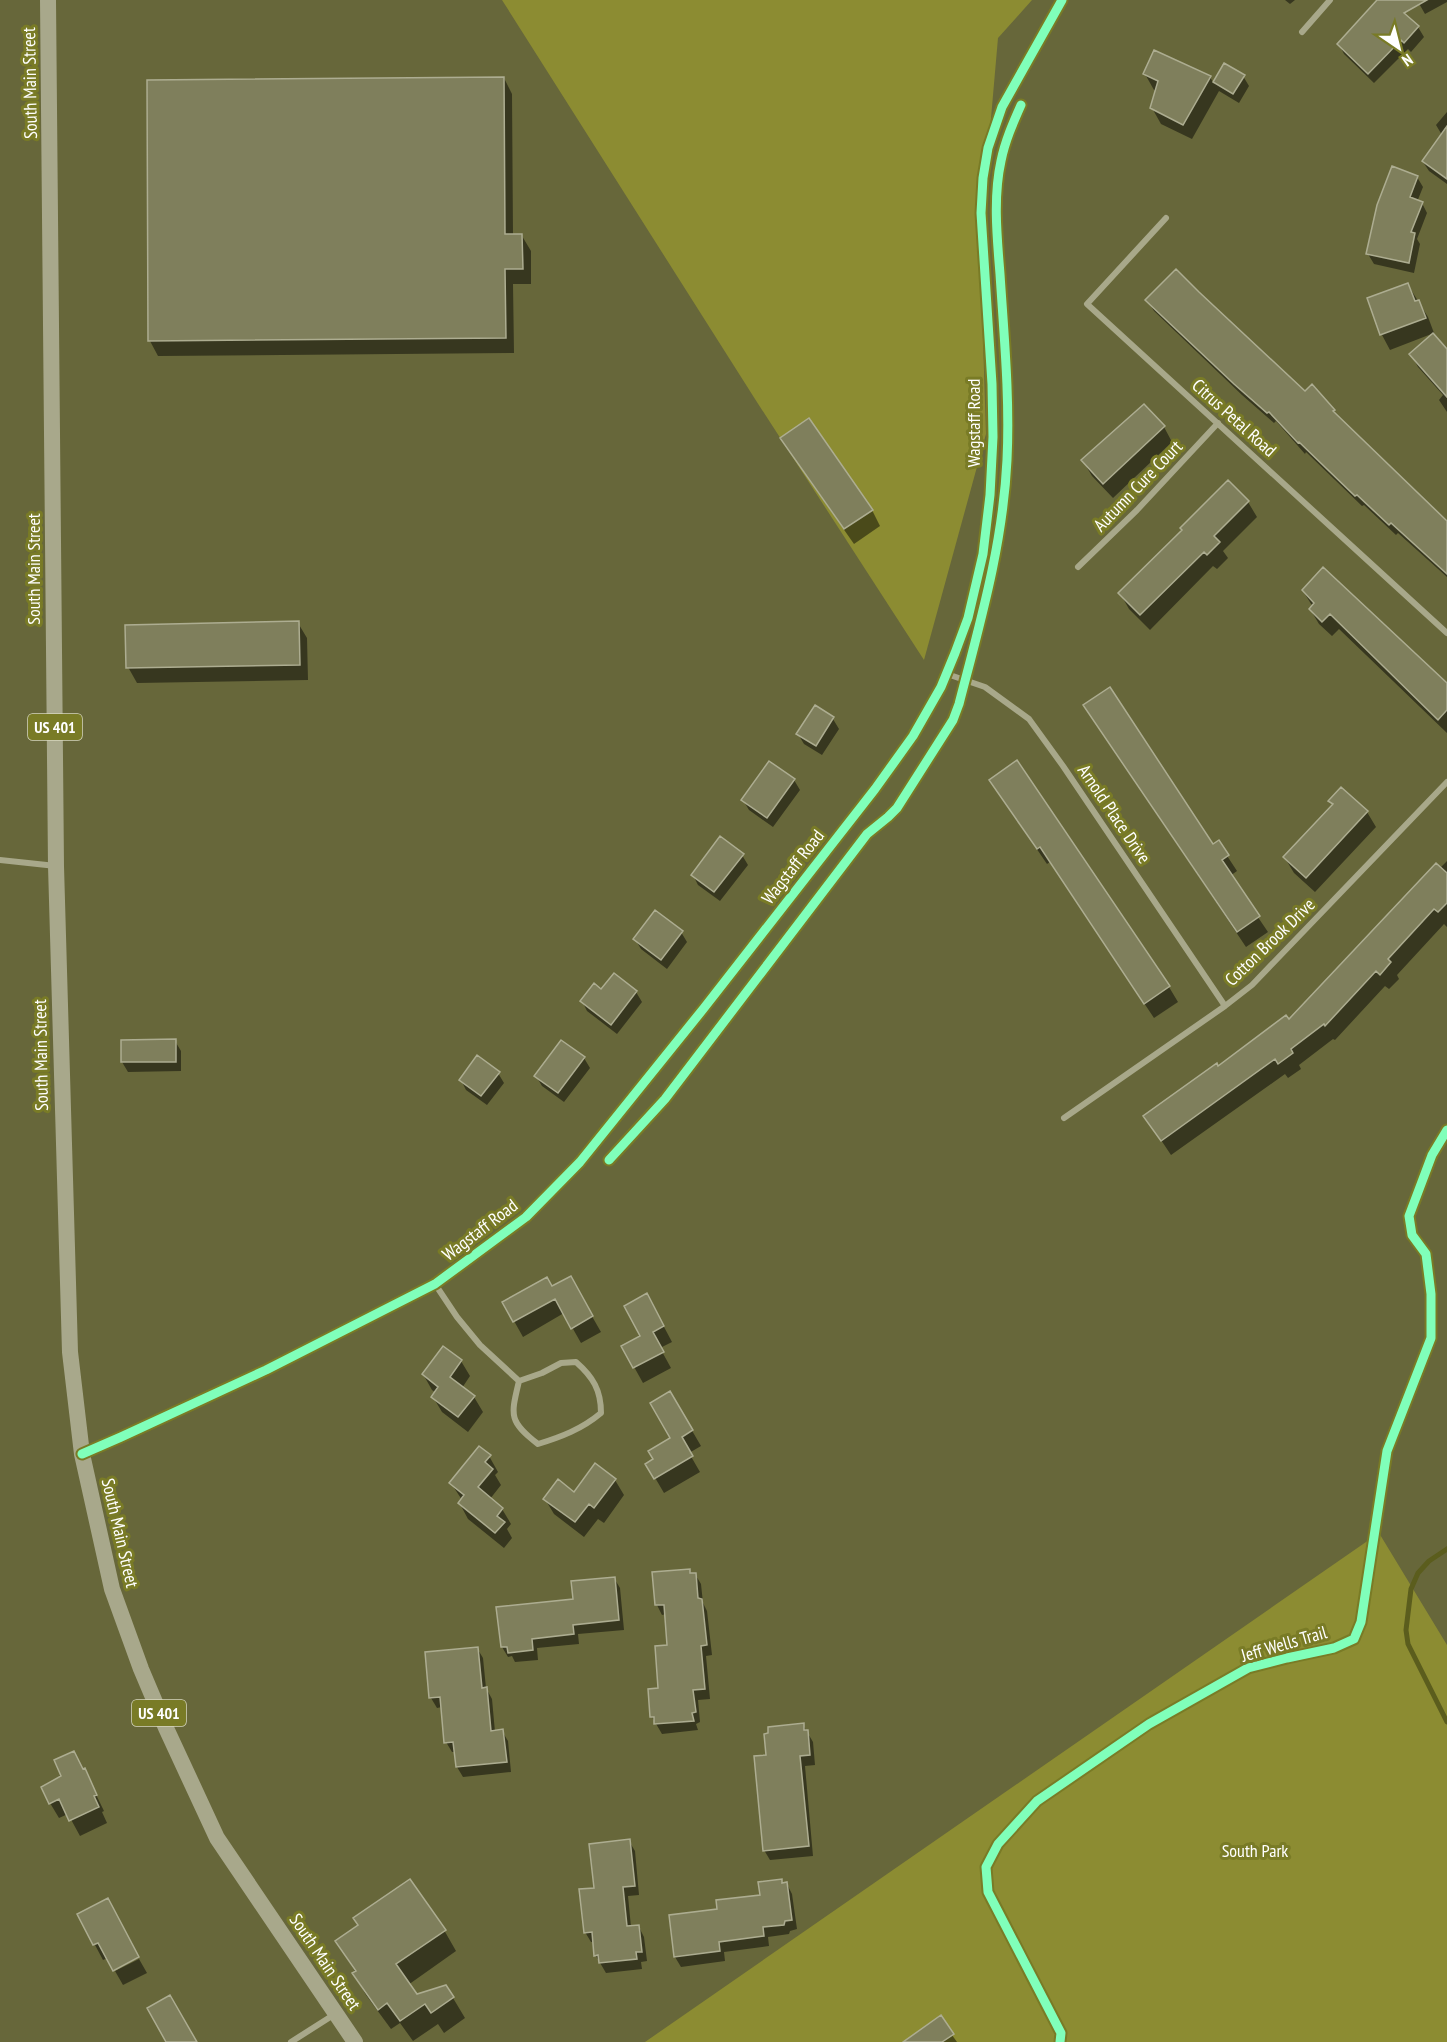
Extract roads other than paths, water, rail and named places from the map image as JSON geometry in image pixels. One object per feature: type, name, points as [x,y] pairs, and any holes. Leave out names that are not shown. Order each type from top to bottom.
[{"type":"highway","name":"South Main Street","points":[[48,0],[56,866],[70,1352],[82,1454],[112,1589],[165,1728],[217,1838],[355,2042]]},
{"type":"street","name":"Wagstaff Road","points":[[82,1454],[266,1370],[435,1284],[526,1217],[580,1162],[710,1001],[914,736],[947,674],[968,618],[983,554],[990,495],[993,437],[992,384],[981,213],[988,148],[1002,107],[1062,0]]},
{"type":"street","points":[[1302,32],[1330,0]]},
{"type":"street","name":"Citrus Petal Road","points":[[1166,218],[1088,304],[1447,633]]},
{"type":"street","name":"Autumn Cure Court","points":[[1078,567],[1137,510],[1218,423]]},
{"type":"street","name":"Arnold Place Drive","points":[[947,674],[985,687],[1029,719],[1225,1006]]},
{"type":"street","name":"Cotton Brook Drive","points":[[1064,1118],[1252,985],[1447,782]]},
{"type":"street","points":[[0,860],[56,866]]},
{"type":"street","points":[[435,1284],[457,1317],[480,1345],[519,1381]]},
{"type":"street","points":[[576,1362],[587,1371],[601,1395],[601,1413],[589,1424],[563,1437],[538,1444],[521,1431],[512,1412],[519,1381],[561,1363],[576,1362]]},
{"type":"street","points":[[291,2042],[335,2014]]},
{"type":"waterway","points":[[1447,1549],[1429,1561],[1418,1573],[1411,1589],[1406,1630],[1408,1644],[1447,1722]]},
{"type":"park label","name":"South Park","points":[[1255,1851]]}]
